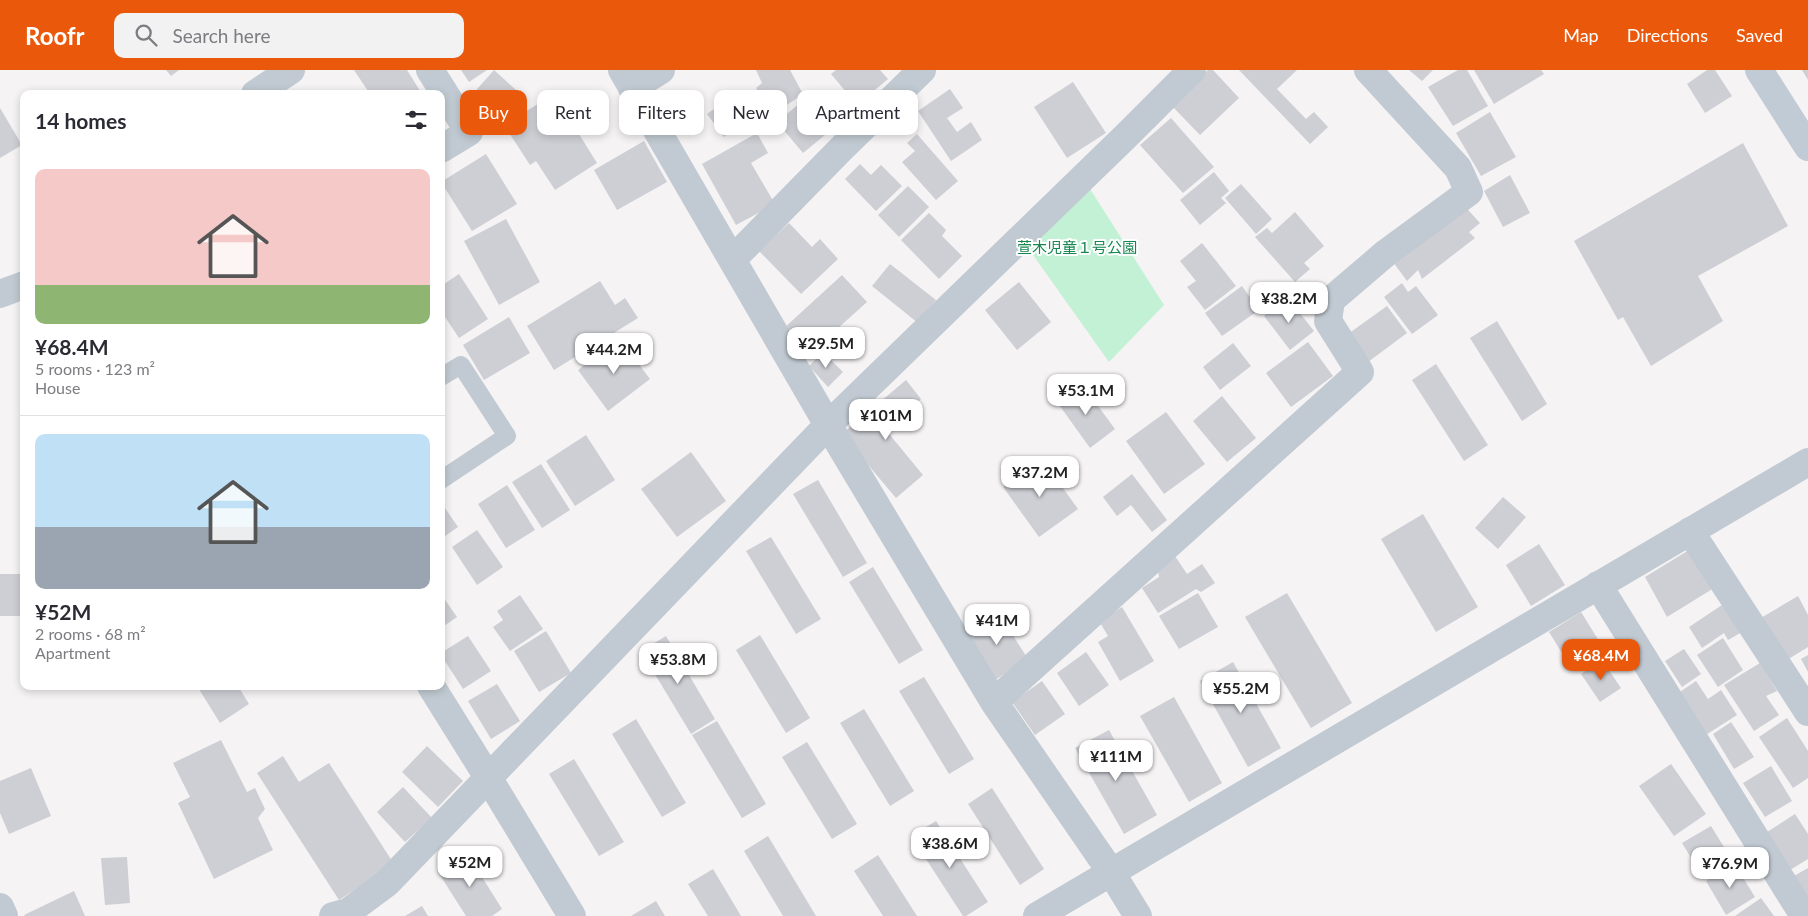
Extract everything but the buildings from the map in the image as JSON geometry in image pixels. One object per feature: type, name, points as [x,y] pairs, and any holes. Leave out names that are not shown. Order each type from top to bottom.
[{"type":"street","points":[[261,90],[291,70]]},
{"type":"street","points":[[430,70],[443,90]]},
{"type":"street","points":[[661,70],[627,79],[828,425],[994,702],[1111,872],[1138,916]]},
{"type":"street","points":[[733,260],[841,149],[922,70]]},
{"type":"street","points":[[333,916],[348,912],[387,883],[828,425],[1192,70]]},
{"type":"street","points":[[994,702],[1360,372],[1328,321],[1331,300],[1386,253],[1469,192],[1458,168],[1368,70]]},
{"type":"street","points":[[1759,70],[1808,147]]},
{"type":"street","points":[[445,94],[469,132],[445,147]]},
{"type":"street","points":[[0,294],[20,286]]},
{"type":"street","points":[[1037,916],[1808,462]]},
{"type":"street","points":[[1690,531],[1808,712]]},
{"type":"street","points":[[1598,585],[1804,916]]},
{"type":"street","points":[[434,690],[572,916]]},
{"type":"street","points":[[0,907],[4,916]]},
{"type":"lane","points":[[445,375],[461,365],[507,436],[445,477]]},
{"type":"green space","name":"萱木児童１号公園","points":[[1083,178],[1164,305],[1109,362],[1021,238]]}]
